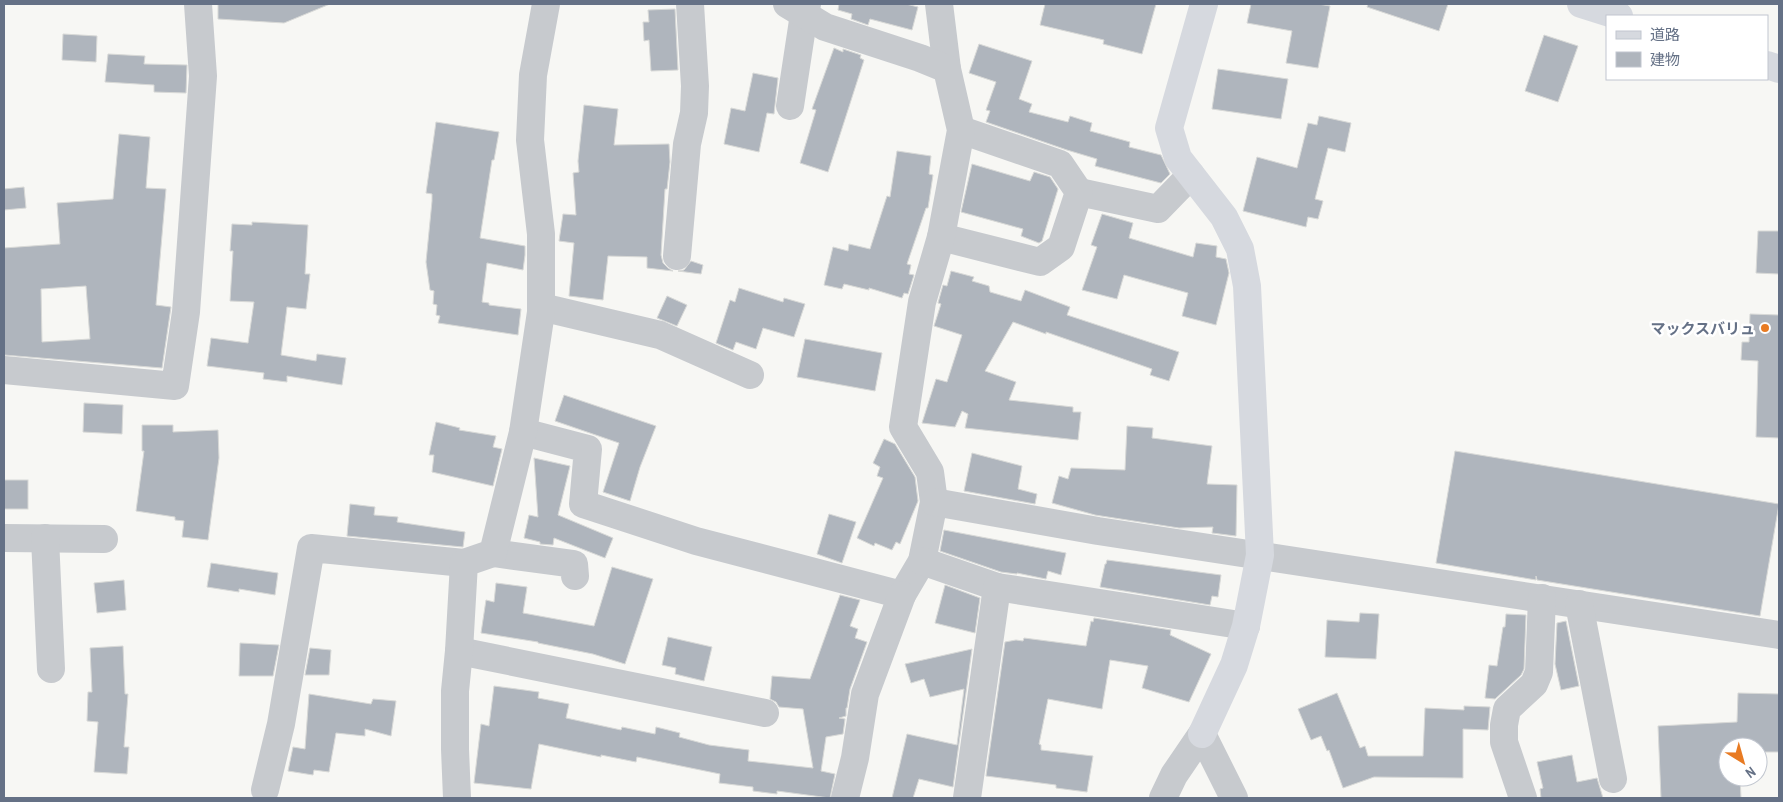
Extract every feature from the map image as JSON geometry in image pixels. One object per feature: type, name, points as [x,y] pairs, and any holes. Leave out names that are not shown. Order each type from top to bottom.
[{"type":"street","points":[[4,370],[175,386],[186,312],[202,76],[198,4]]},
{"type":"street","points":[[492,553],[522,432],[541,307],[541,234],[530,140],[532,75],[546,4]]},
{"type":"street","points":[[677,256],[687,144],[694,113],[695,86],[690,4]]},
{"type":"street","points":[[845,798],[855,758],[864,694],[902,595],[922,561],[934,502],[930,472],[903,427],[922,302],[941,237],[961,130],[948,69],[939,4]]},
{"type":"street","points":[[1163,798],[1174,774],[1202,734],[1234,664],[1246,626],[1260,555],[1247,286],[1240,249],[1224,217],[1178,158],[1169,128],[1204,4]]},
{"type":"street","points":[[1580,4],[1616,15]]},
{"type":"street","points":[[799,7],[825,27],[948,69]]},
{"type":"street","points":[[790,106],[799,7]]},
{"type":"street","points":[[961,130],[1060,164],[1079,192],[1158,210],[1191,175]]},
{"type":"street","points":[[941,237],[1040,262],[1061,247],[1079,192]]},
{"type":"street","points":[[541,307],[660,335],[750,375]]},
{"type":"street","points":[[522,432],[588,449],[583,504],[696,542],[902,595]]},
{"type":"street","points":[[934,502],[1098,531],[1779,635]]},
{"type":"street","points":[[4,538],[104,539]]},
{"type":"street","points":[[45,538],[51,669]]},
{"type":"street","points":[[265,790],[281,724],[311,548],[464,563],[492,553],[574,564],[575,576]]},
{"type":"street","points":[[922,561],[997,587],[1246,626]]},
{"type":"street","points":[[457,798],[455,691],[464,563]]},
{"type":"street","points":[[967,798],[997,587]]},
{"type":"street","points":[[1523,798],[1504,742],[1504,725],[1508,709],[1534,684],[1539,672],[1542,598]]},
{"type":"street","points":[[1579,604],[1613,779]]},
{"type":"street","points":[[459,650],[765,713]]},
{"type":"street","points":[[1202,734],[1234,798]]},
{"type":"building","points":[[218,4],[330,4],[284,23],[218,19]]},
{"type":"building","points":[[839,4],[906,4],[918,7],[912,30],[870,19],[868,25],[851,19],[852,14],[838,10]]},
{"type":"building","points":[[1045,4],[1156,4],[1142,54],[1103,44],[1104,40],[1040,25]]},
{"type":"building","points":[[1251,4],[1318,4],[1330,6],[1318,68],[1286,63],[1292,31],[1247,23]]},
{"type":"building","points":[[1368,4],[1448,4],[1439,31],[1367,7]]},
{"type":"building","points":[[675,9],[678,70],[651,71],[649,40],[644,41],[643,22],[649,22],[648,10]]},
{"type":"building","points":[[63,34],[97,36],[96,62],[62,60]]},
{"type":"building","points":[[1544,35],[1578,46],[1558,102],[1525,91]]},
{"type":"building","points":[[979,44],[1032,61],[1019,99],[1032,104],[1029,112],[1068,122],[1070,116],[1092,123],[1090,131],[1130,142],[1129,147],[1161,155],[1170,174],[1161,183],[1095,166],[1097,159],[986,122],[990,111],[986,110],[996,82],[969,73]]},
{"type":"building","points":[[834,48],[843,52],[843,49],[861,55],[860,58],[864,60],[828,172],[800,163],[816,110],[812,109]]},
{"type":"building","points":[[108,54],[145,56],[144,64],[187,65],[186,93],[154,92],[154,85],[105,82]]},
{"type":"building","points":[[1218,69],[1288,79],[1281,119],[1212,109]]},
{"type":"building","points":[[753,73],[778,78],[774,114],[767,113],[759,152],[724,144],[731,108],[745,111]]},
{"type":"building","points":[[584,105],[618,109],[614,145],[669,144],[670,162],[667,189],[665,189],[661,255],[663,263],[673,271],[647,268],[647,257],[608,256],[603,300],[569,296],[574,243],[559,241],[563,214],[576,215],[573,173],[579,172],[578,161]]},
{"type":"building","points":[[1319,116],[1351,123],[1345,152],[1328,148],[1315,199],[1323,201],[1318,219],[1308,217],[1306,227],[1243,211],[1257,157],[1297,168],[1308,123],[1317,125]]},
{"type":"building","points":[[436,122],[499,132],[494,160],[492,160],[480,238],[525,246],[525,255],[523,270],[487,263],[482,302],[489,303],[489,305],[521,309],[518,335],[438,323],[440,316],[436,315],[437,305],[433,304],[434,291],[430,290],[426,262],[432,194],[426,193]]},
{"type":"building","points":[[119,134],[150,137],[146,188],[166,189],[156,305],[171,307],[162,368],[4,355],[4,248],[60,244],[57,203],[113,199]],"holes":[[[86,286],[90,339],[42,342],[41,289]]]},
{"type":"building","points":[[897,151],[931,156],[929,174],[933,175],[928,208],[926,208],[907,264],[911,265],[909,274],[914,275],[908,294],[904,293],[902,298],[869,288],[869,290],[844,284],[842,289],[824,285],[833,247],[848,251],[849,244],[870,249],[887,196],[890,197]]},
{"type":"building","points":[[972,164],[1030,181],[1034,172],[1050,177],[1058,189],[1042,241],[1039,243],[1021,236],[1023,229],[961,212]]},
{"type":"building","points":[[24,187],[26,208],[4,210],[4,189]]},
{"type":"building","points":[[1102,214],[1133,223],[1129,238],[1193,257],[1196,243],[1217,246],[1216,257],[1226,259],[1229,273],[1216,325],[1182,316],[1188,293],[1124,275],[1117,299],[1082,290],[1097,247],[1091,245]]},
{"type":"building","points":[[252,222],[308,225],[305,274],[310,274],[306,309],[287,307],[281,355],[316,361],[317,354],[346,358],[342,385],[287,376],[287,382],[263,379],[264,373],[207,366],[211,338],[248,343],[254,302],[230,301],[233,251],[230,251],[232,224],[252,225]]},
{"type":"building","points":[[1758,231],[1779,231],[1779,274],[1756,273]]},
{"type":"building","points":[[691,261],[703,265],[701,274],[678,271],[684,270]]},
{"type":"building","points":[[951,271],[974,277],[972,281],[989,286],[990,292],[1021,301],[1025,290],[1070,307],[1067,315],[1179,352],[1169,381],[1150,375],[1152,369],[1013,322],[985,371],[1016,382],[1009,400],[1073,407],[1073,412],[1081,412],[1078,440],[965,428],[968,414],[962,411],[955,427],[922,423],[936,379],[947,382],[962,335],[934,326],[941,304],[938,303],[943,285],[947,286]]},
{"type":"building","points":[[739,288],[783,302],[784,298],[805,304],[794,337],[763,328],[756,349],[736,342],[733,350],[716,343],[730,300],[735,302]]},
{"type":"building","points":[[667,296],[687,305],[677,326],[657,318]]},
{"type":"building","name":"マックスバリュ","points":[[1750,314],[1779,315],[1779,438],[1756,437],[1758,361],[1741,360],[1742,342],[1749,342]]},
{"type":"building","points":[[805,339],[882,353],[875,391],[797,377]]},
{"type":"building","points":[[564,395],[656,426],[640,467],[630,501],[603,492],[619,443],[555,421]]},
{"type":"building","points":[[84,403],[123,405],[122,434],[83,432]]},
{"type":"building","points":[[436,422],[460,428],[459,430],[496,436],[493,447],[502,449],[493,486],[432,472],[434,455],[429,455]]},
{"type":"building","points":[[142,425],[173,425],[173,432],[218,430],[219,458],[208,540],[182,537],[184,521],[175,520],[175,517],[136,511],[144,451],[142,451]]},
{"type":"building","points":[[1127,426],[1153,428],[1152,438],[1212,446],[1207,484],[1237,485],[1236,536],[1212,533],[1213,527],[1179,528],[1095,515],[1052,503],[1059,476],[1068,479],[1071,468],[1125,470]]},
{"type":"building","points":[[884,439],[895,444],[915,477],[918,501],[900,544],[896,542],[892,550],[875,543],[874,546],[857,538],[883,478],[877,476],[880,467],[873,463]]},
{"type":"building","points":[[1455,451],[1779,504],[1760,616],[1537,580],[1536,576],[1536,580],[1436,563]]},
{"type":"building","points":[[972,453],[1022,466],[1018,489],[1037,494],[1035,504],[964,491]]},
{"type":"building","points":[[534,458],[570,466],[558,515],[613,538],[605,558],[554,538],[553,545],[540,544],[540,542],[524,538],[529,515],[538,517]]},
{"type":"building","points":[[4,480],[28,480],[28,509],[4,509]]},
{"type":"building","points":[[350,504],[375,507],[374,515],[398,517],[397,522],[465,532],[463,547],[347,536]]},
{"type":"building","points":[[829,514],[856,522],[842,563],[817,554]]},
{"type":"building","points":[[944,530],[1066,553],[1061,575],[1048,571],[1046,579],[1001,572],[940,551]]},
{"type":"building","points":[[1107,560],[1221,575],[1218,597],[1212,596],[1210,605],[1100,587]]},
{"type":"building","points":[[211,563],[278,573],[275,595],[239,589],[239,592],[207,587]]},
{"type":"building","points":[[612,567],[653,579],[625,664],[593,654],[538,642],[481,633],[486,600],[494,602],[496,583],[527,587],[523,613],[594,626]]},
{"type":"building","points":[[124,580],[126,610],[97,613],[94,583]]},
{"type":"building","points":[[945,585],[980,598],[975,633],[935,623]]},
{"type":"building","points":[[840,595],[860,600],[850,626],[858,629],[855,638],[867,642],[850,689],[846,716],[839,718],[845,719],[843,734],[826,737],[821,771],[835,774],[830,798],[777,791],[777,794],[753,791],[753,787],[719,783],[720,774],[637,757],[636,762],[539,744],[531,789],[474,783],[481,724],[489,726],[494,686],[539,692],[538,698],[569,704],[566,718],[621,730],[622,727],[655,734],[656,727],[680,733],[679,737],[709,745],[749,750],[748,761],[813,768],[803,709],[779,707],[776,702],[770,699],[772,676],[810,679]]},
{"type":"building","points":[[1360,613],[1379,614],[1376,659],[1325,657],[1327,620],[1359,622]]},
{"type":"building","points":[[1506,614],[1526,615],[1524,669],[1521,675],[1495,699],[1485,698],[1489,665],[1497,666]]},
{"type":"building","points":[[1094,618],[1171,630],[1170,635],[1211,654],[1189,702],[1142,688],[1148,666],[1110,660],[1102,709],[1048,699],[1039,744],[1041,745],[1041,750],[1093,756],[1087,792],[1056,788],[1056,785],[986,776],[1005,642],[1023,641],[1024,638],[1086,646],[1091,621],[1093,622]]},
{"type":"building","points":[[1566,621],[1579,686],[1561,690],[1555,664],[1557,623]]},
{"type":"building","points":[[668,637],[712,647],[704,681],[675,674],[676,668],[662,665]]},
{"type":"building","points":[[240,643],[279,645],[273,676],[239,676]]},
{"type":"building","points":[[123,646],[125,694],[128,694],[124,747],[129,747],[127,774],[94,772],[98,722],[87,721],[88,692],[92,692],[90,648]]},
{"type":"building","points":[[310,648],[331,650],[329,675],[305,675]]},
{"type":"building","points":[[972,649],[953,787],[919,779],[913,798],[892,798],[907,734],[957,745],[964,689],[930,697],[924,679],[911,683],[905,664]]},
{"type":"building","points":[[1337,693],[1360,748],[1365,746],[1368,756],[1423,756],[1425,708],[1464,710],[1464,706],[1490,707],[1488,730],[1463,729],[1463,778],[1374,777],[1343,788],[1329,750],[1327,751],[1321,736],[1311,740],[1298,709]]},
{"type":"building","points":[[1738,693],[1779,694],[1779,752],[1768,752],[1768,737],[1718,737],[1718,787],[1740,787],[1741,798],[1661,798],[1658,726],[1737,722]]},
{"type":"building","points":[[309,694],[371,704],[373,699],[396,701],[391,736],[365,729],[365,736],[336,733],[329,772],[314,770],[313,775],[288,771],[293,747],[305,749]]},
{"type":"building","points":[[1572,755],[1577,782],[1597,778],[1603,798],[1541,798],[1540,789],[1543,788],[1537,762]]},
{"type":"place","name":"マックスバリュ","points":[[1765,328]]}]
